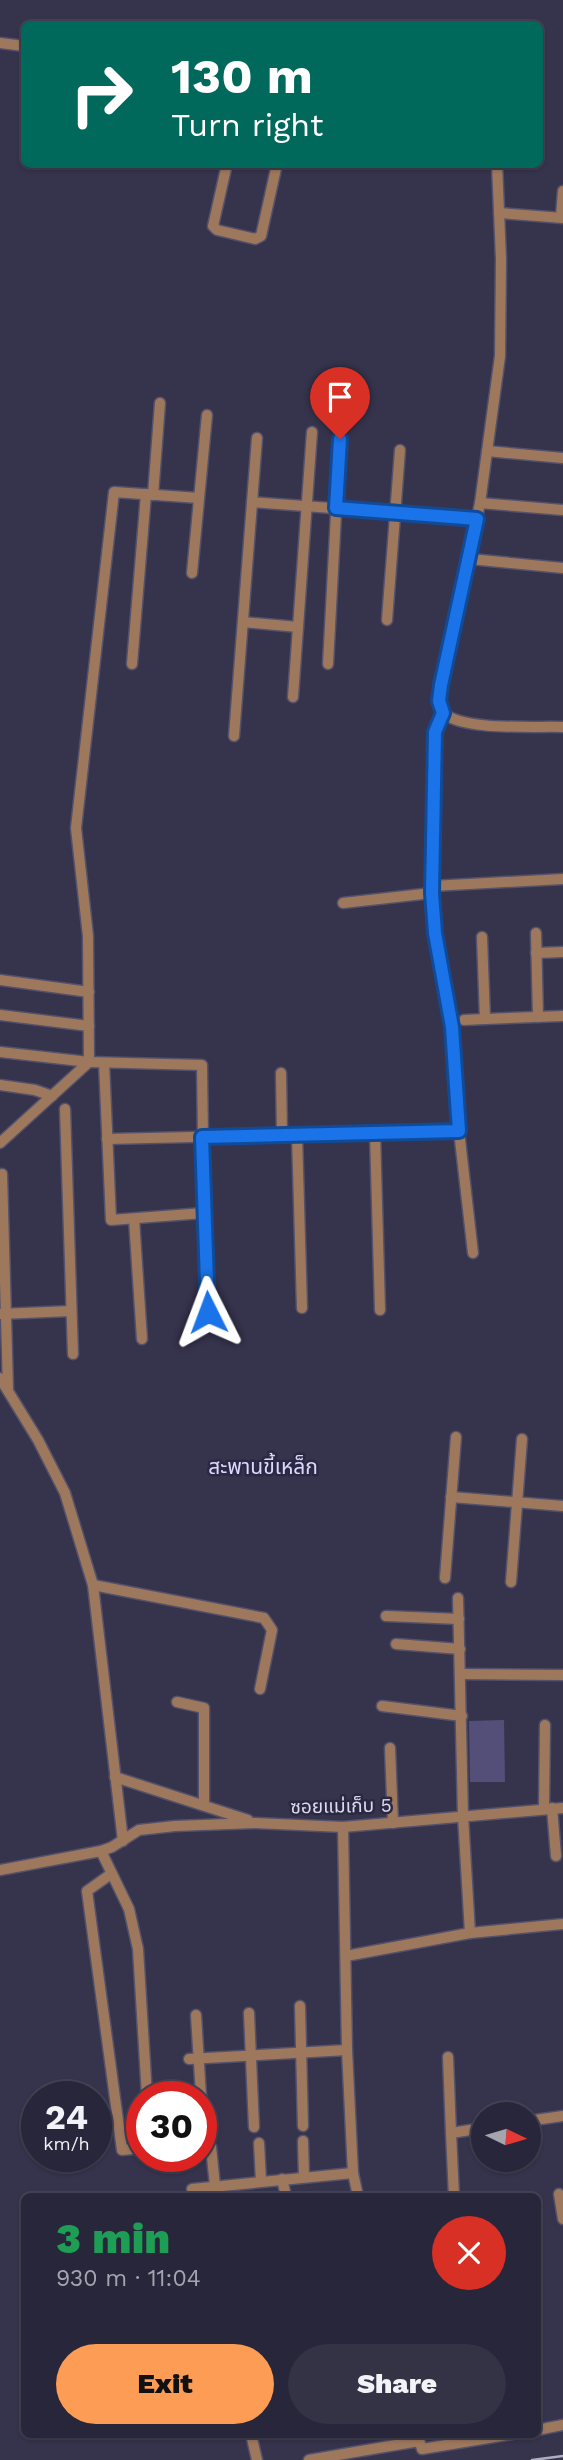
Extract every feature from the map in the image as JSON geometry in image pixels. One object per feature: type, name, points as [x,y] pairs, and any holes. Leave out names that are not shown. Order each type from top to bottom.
[{"type":"street","points":[[0,43],[21,46]]},
{"type":"street","points":[[226,168],[213,226],[217,230],[255,239],[261,236],[276,168]]},
{"type":"street","points":[[497,168],[500,356],[480,503],[439,701],[443,713],[456,721],[563,727]]},
{"type":"street","points":[[499,213],[562,217],[563,191]]},
{"type":"street","points":[[132,664],[160,403]]},
{"type":"street","points":[[192,573],[207,415]]},
{"type":"street","points":[[293,697],[312,432]]},
{"type":"street","points":[[234,736],[257,438]]},
{"type":"street","points":[[328,664],[340,439]]},
{"type":"street","points":[[387,620],[400,450]]},
{"type":"street","points":[[487,451],[563,458]]},
{"type":"street","points":[[0,1143],[89,1062],[88,936],[76,828],[114,492],[199,498]]},
{"type":"street","points":[[252,502],[477,519]]},
{"type":"street","points":[[480,503],[563,510]]},
{"type":"street","points":[[470,559],[563,568]]},
{"type":"street","points":[[243,622],[298,627]]},
{"type":"street","points":[[443,713],[435,732],[432,890],[435,933],[452,1027],[459,1131],[473,1253]]},
{"type":"street","points":[[343,902],[432,890],[563,880]]},
{"type":"street","points":[[536,933],[538,1017]]},
{"type":"street","points":[[482,937],[485,1019]]},
{"type":"street","points":[[536,953],[563,952]]},
{"type":"street","points":[[0,980],[89,992]]},
{"type":"street","points":[[0,1015],[89,1026]]},
{"type":"street","points":[[464,1020],[563,1016]]},
{"type":"street","points":[[0,1052],[104,1063],[202,1065],[208,1312]]},
{"type":"street","points":[[104,1063],[111,1220],[204,1213]]},
{"type":"street","points":[[281,1073],[282,1135]]},
{"type":"street","points":[[0,1086],[35,1090],[52,1096]]},
{"type":"street","points":[[65,1109],[73,1354]]},
{"type":"street","points":[[107,1139],[459,1131]]},
{"type":"street","points":[[375,1133],[380,1310]]},
{"type":"street","points":[[297,1135],[302,1308]]},
{"type":"street","points":[[2,1174],[8,1389]]},
{"type":"street","points":[[134,1219],[142,1339]]},
{"type":"street","points":[[4,1314],[72,1311]]},
{"type":"street","points":[[0,1378],[38,1440],[65,1493],[93,1585],[123,1841]]},
{"type":"street","points":[[445,1578],[456,1437]]},
{"type":"street","points":[[511,1582],[522,1439]]},
{"type":"street","points":[[451,1497],[563,1506]]},
{"type":"street","points":[[93,1585],[264,1619],[272,1630],[260,1689]]},
{"type":"street","points":[[458,1598],[463,1816],[470,1933]]},
{"type":"street","points":[[386,1616],[459,1619]]},
{"type":"street","points":[[396,1644],[460,1648]]},
{"type":"street","points":[[460,1674],[563,1675]]},
{"type":"street","points":[[177,1702],[204,1708],[204,1805]]},
{"type":"street","points":[[382,1706],[461,1716]]},
{"type":"street","points":[[545,1726],[556,1856]]},
{"type":"street","points":[[390,1748],[393,1823]]},
{"type":"street","points":[[115,1777],[255,1823]]},
{"type":"street","name":"ซอยแม่เก็บ 5","points":[[0,1870],[101,1851],[139,1830],[255,1823],[343,1827],[553,1808]]},
{"type":"street","points":[[343,1827],[347,2050],[352,2173],[357,2193]]},
{"type":"street","points":[[101,1851],[129,1909],[138,1949],[146,2081]]},
{"type":"street","points":[[111,1874],[87,1891],[122,2150],[126,2150]]},
{"type":"street","points":[[346,1956],[470,1933],[563,1924]]},
{"type":"street","points":[[300,2006],[303,2126]]},
{"type":"street","points":[[249,2012],[254,2127]]},
{"type":"street","points":[[196,2015],[194,2059],[198,2081]]},
{"type":"street","points":[[194,2059],[347,2050]]},
{"type":"street","points":[[448,2057],[454,2193]]},
{"type":"street","points":[[541,2119],[563,2116]]},
{"type":"street","points":[[451,2133],[471,2130]]},
{"type":"street","points":[[303,2141],[304,2178]]},
{"type":"street","points":[[259,2143],[261,2181]]},
{"type":"street","points":[[214,2172],[215,2186]]},
{"type":"street","points":[[193,2193],[192,2189],[215,2186],[352,2173]]},
{"type":"street","points":[[282,2179],[285,2193]]},
{"type":"street","points":[[234,2184],[236,2193]]},
{"type":"street","points":[[559,2194],[563,2219]]},
{"type":"street","points":[[541,2429],[563,2425]]},
{"type":"street","points":[[252,2438],[257,2460]]},
{"type":"street","points":[[309,2460],[419,2441],[459,2438]]},
{"type":"shaded area","points":[[504,1720],[505,1782],[470,1782],[469,1721]]},
{"type":"railway","points":[[532,2460],[563,2456]]},
{"type":"district","name":"สะพานขี้เหล็ก","points":[[263,1466]]},
{"type":"route","points":[[208,1312],[202,1137],[459,1131],[452,1027],[435,933],[432,893],[435,732],[443,713],[439,701],[441,685],[477,519],[336,508],[340,439]]}]
